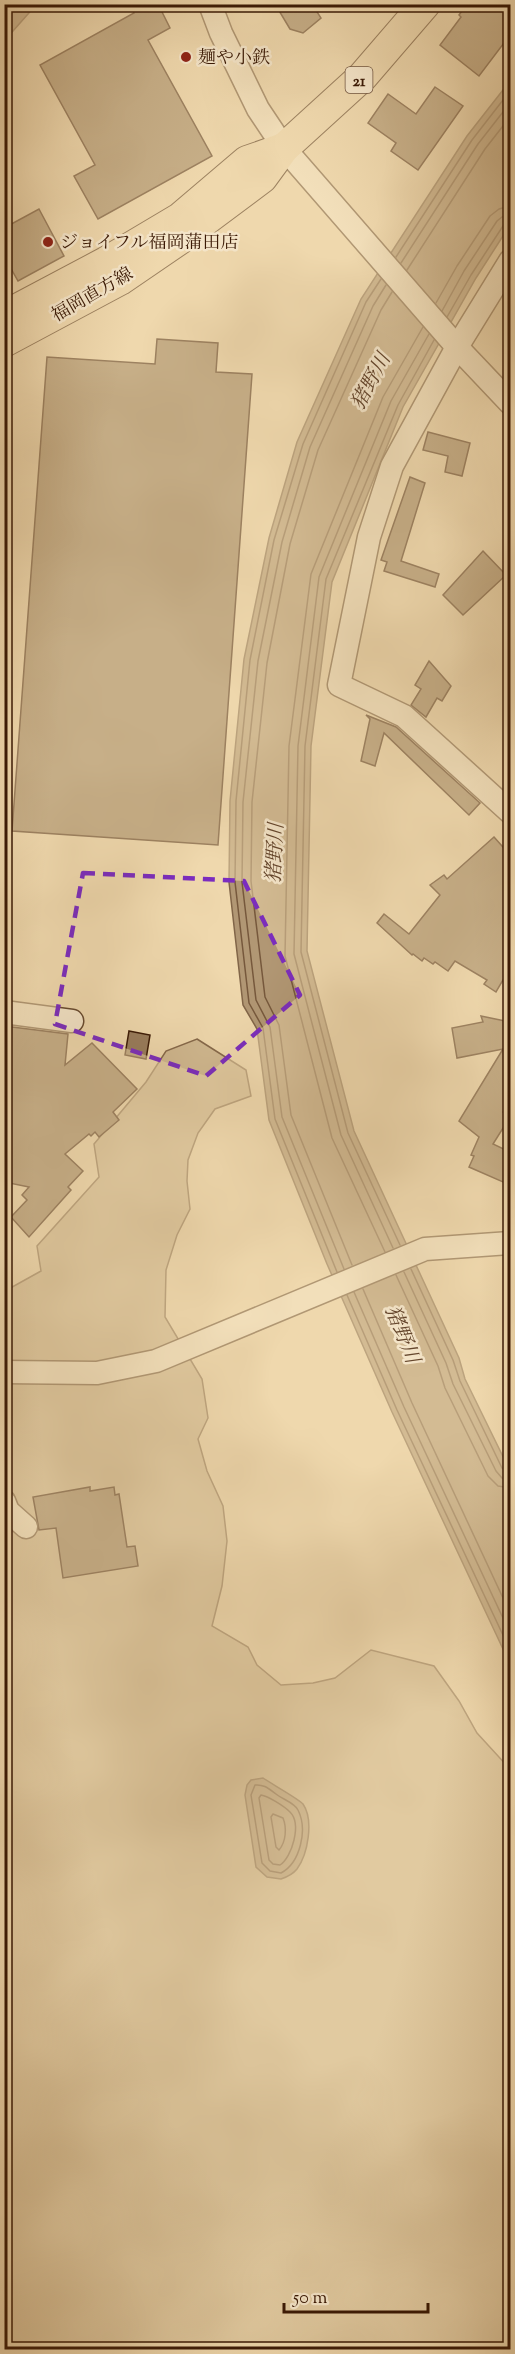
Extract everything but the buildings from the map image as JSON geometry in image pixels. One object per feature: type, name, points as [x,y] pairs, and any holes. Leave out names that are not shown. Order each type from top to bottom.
[{"type":"main road","name":"福岡直方線","points":[[4,342],[120,280],[183,237],[262,178],[285,148],[363,76],[425,4]]},
{"type":"main road","name":"福岡直方線","points":[[4,316],[106,262],[180,218],[248,161],[285,148]]},
{"type":"street","points":[[210,4],[221,33],[258,109],[285,148],[358,235],[510,403]]},
{"type":"street","points":[[510,261],[464,354],[392,466],[369,537],[339,685],[404,716],[510,812]]},
{"type":"street","points":[[4,1012],[72,1021]]},
{"type":"street","points":[[4,1372],[97,1373],[156,1361],[425,1249],[510,1243]]},
{"type":"street","points":[[4,1501],[8,1511],[26,1527]]},
{"type":"highlighted area","points":[[83,873],[244,881],[300,995],[206,1076],[55,1024]]},
{"type":"shaded area","points":[[197,1039],[246,1070],[251,1096],[215,1109],[198,1133],[188,1160],[187,1181],[190,1209],[177,1235],[166,1270],[165,1317],[202,1379],[208,1418],[198,1439],[207,1471],[223,1506],[227,1541],[222,1586],[212,1626],[248,1647],[257,1665],[281,1685],[313,1683],[335,1678],[371,1650],[434,1666],[459,1701],[477,1733],[510,1769],[510,2349],[5,2350],[5,1291],[41,1271],[37,1246],[99,1177],[94,1144],[146,1082],[166,1051]]},
{"type":"water","points":[[4,5],[36,5],[5,40]]},
{"type":"water","name":"猪野川","points":[[510,81],[510,225],[476,278],[403,407],[332,582],[311,746],[307,951],[354,1131],[459,1358],[465,1379],[510,1471],[510,1664],[392,1412],[327,1264],[269,1120],[257,1029],[243,1005],[229,882],[230,801],[244,659],[269,538],[297,442],[361,299],[467,136]]},
{"type":"water","points":[[263,1778],[303,1804],[308,1819],[307,1846],[301,1863],[294,1872],[281,1879],[267,1877],[256,1867],[245,1795],[247,1785],[251,1780]]},
{"type":"place","name":"麺や小鉄","points":[[186,57]]},
{"type":"place","name":"ジョイフル福岡蒲田店","points":[[48,242]]}]
